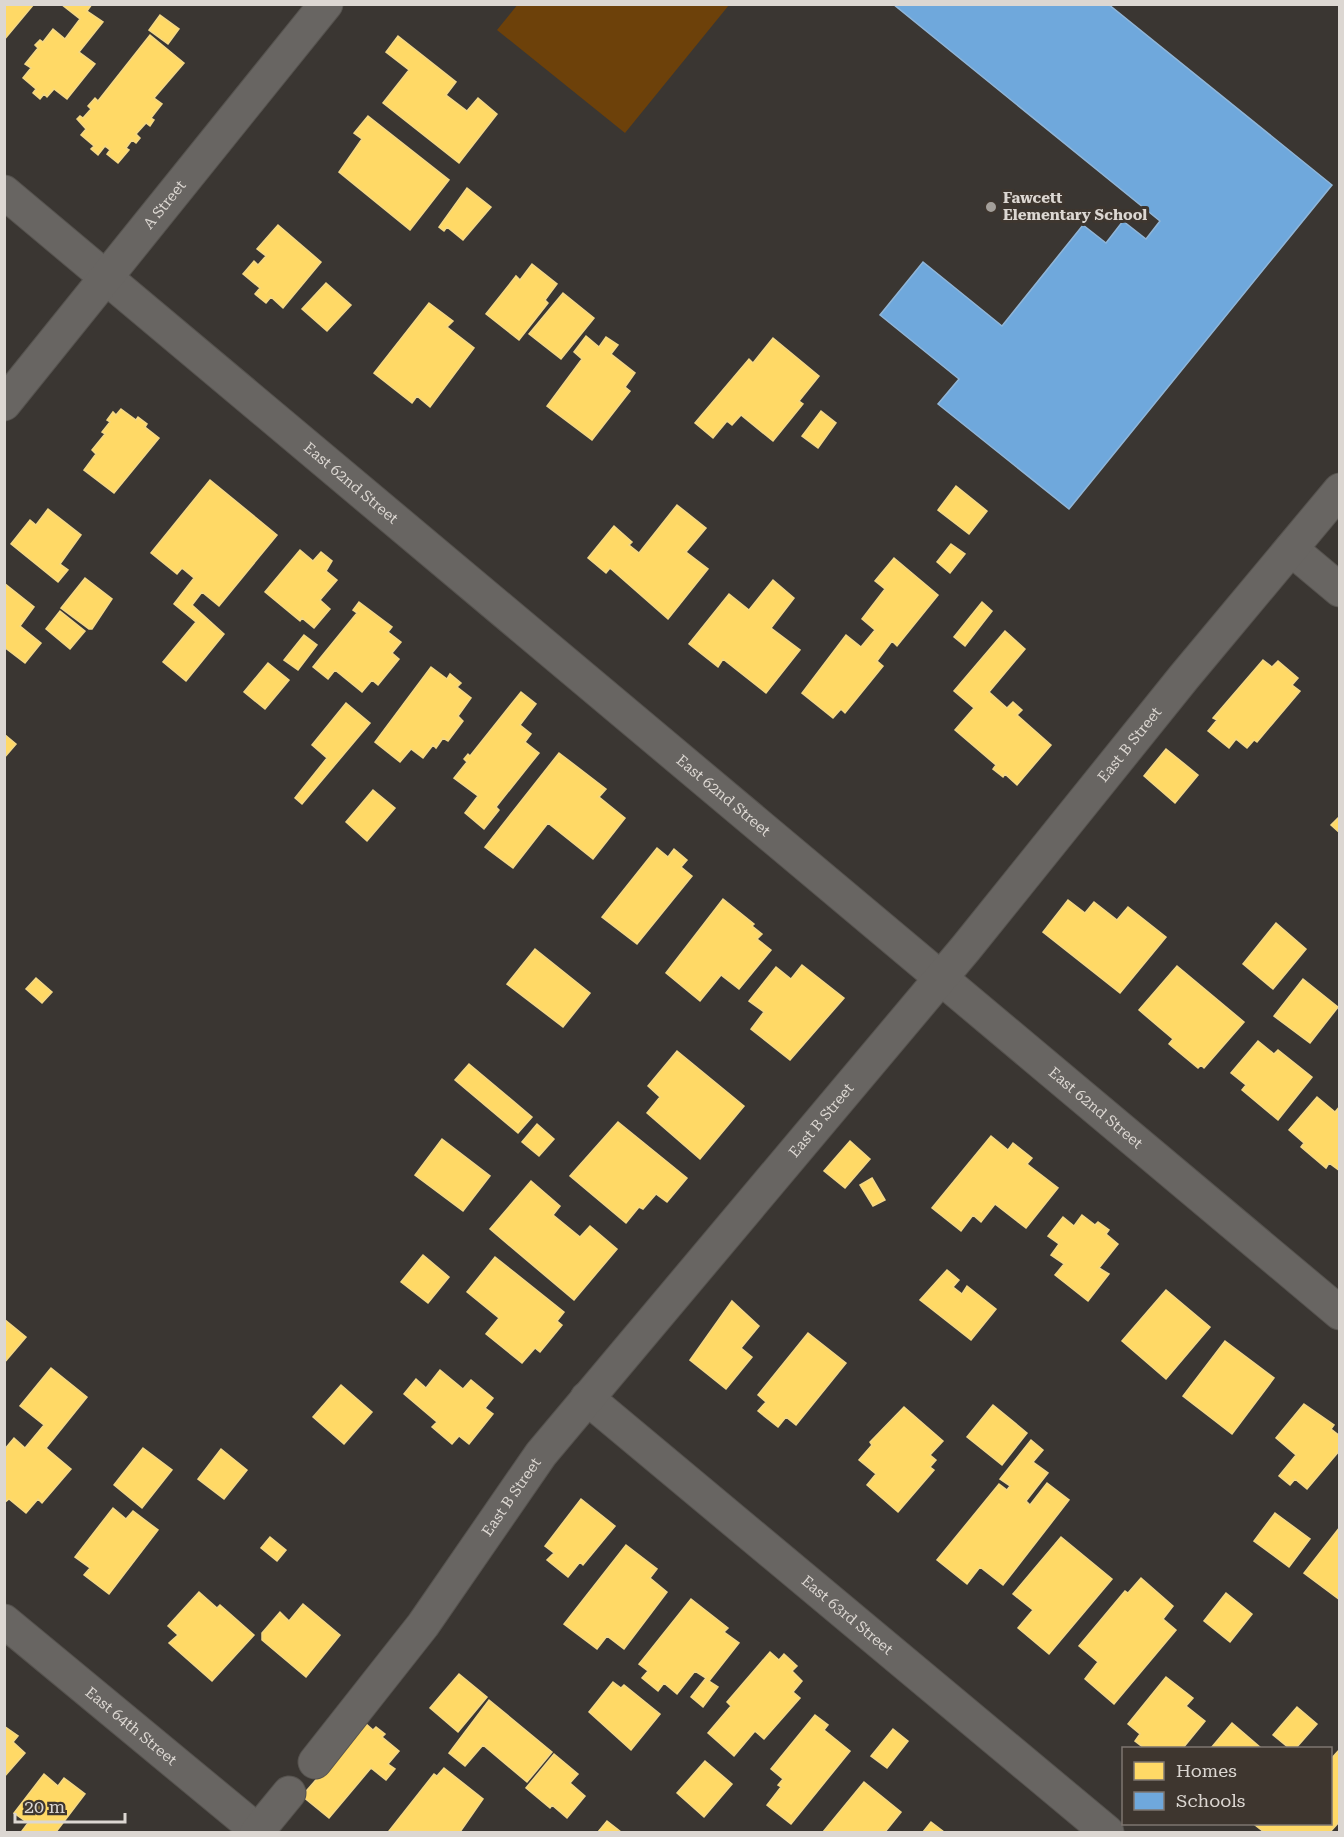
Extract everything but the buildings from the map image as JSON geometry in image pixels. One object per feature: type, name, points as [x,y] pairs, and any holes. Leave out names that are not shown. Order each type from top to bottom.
[{"type":"street","name":"A Street","points":[[4,404],[326,4]]},
{"type":"street","name":"East 62nd Street","points":[[4,192],[939,979],[1340,1313]]},
{"type":"street","name":"East B Street","points":[[315,1762],[423,1625],[541,1454],[939,979],[1176,686],[1340,490]]},
{"type":"street","points":[[1291,549],[1340,590]]},
{"type":"street","name":"East 63rd Street","points":[[587,1398],[1107,1833]]},
{"type":"street","name":"East 64th Street","points":[[4,1621],[258,1832]]},
{"type":"street","points":[[258,1832],[289,1794]]},
{"type":"shaded area","points":[[518,4],[729,5],[625,133],[497,30]]},
{"type":"place","name":"Fawcett Elementary School","points":[[991,207]]}]
